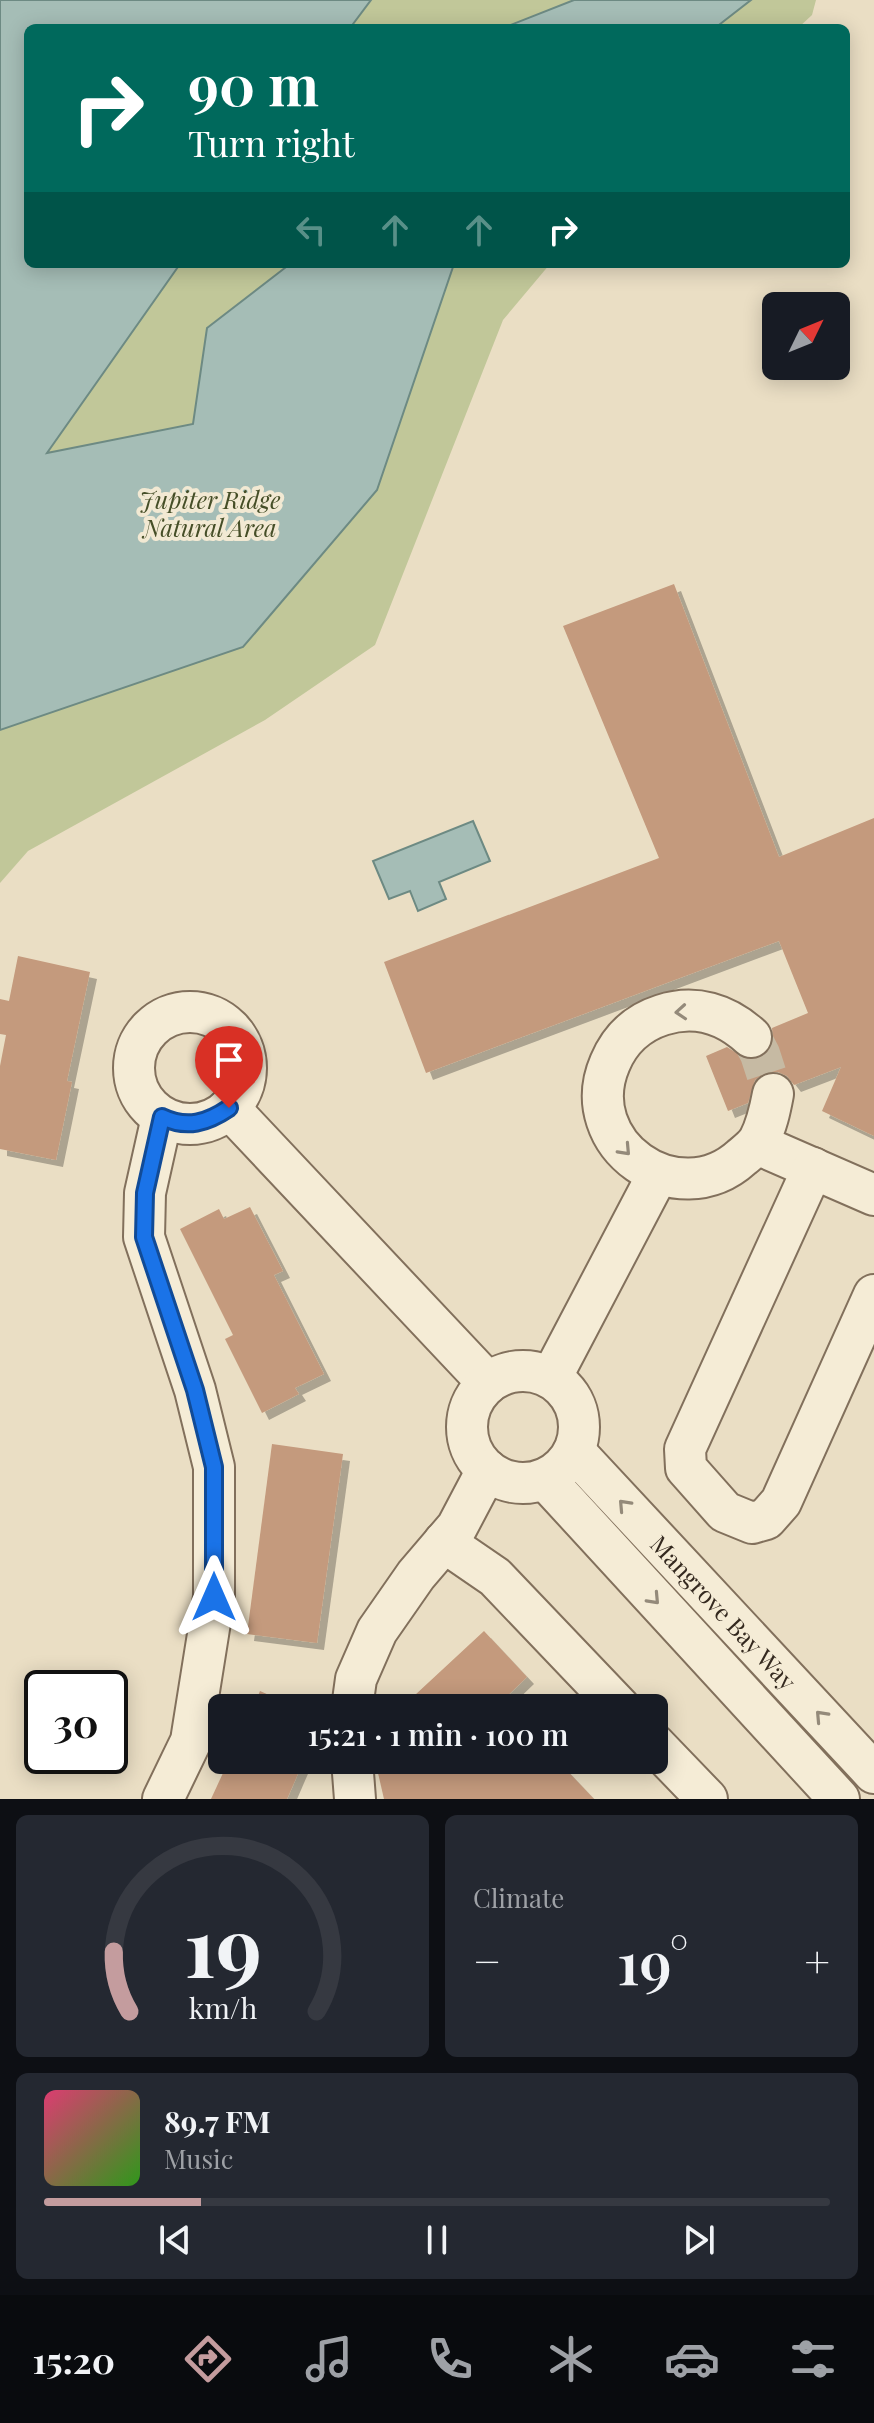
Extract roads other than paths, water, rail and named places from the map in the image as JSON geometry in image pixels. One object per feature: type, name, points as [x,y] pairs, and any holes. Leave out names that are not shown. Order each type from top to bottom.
[{"type":"street","points":[[751,1037],[735,1022],[711,1013],[679,1010],[644,1021],[617,1046],[603,1078],[603,1112],[615,1140],[635,1162],[658,1174],[696,1180],[730,1168],[757,1144],[769,1120],[773,1094]]},
{"type":"street","points":[[185,1012],[202,1013],[217,1019],[233,1032],[243,1050],[246,1071],[241,1091],[229,1108],[202,1123],[181,1124],[162,1117],[143,1099],[136,1083],[133,1067],[143,1035],[169,1015],[185,1012]]},
{"type":"street","points":[[229,1108],[488,1383]]},
{"type":"street","points":[[162,1117],[145,1193],[144,1237],[195,1390],[214,1467],[214,1597],[191,1741],[163,1799]]},
{"type":"street","points":[[757,1144],[874,1195]]},
{"type":"street","points":[[813,1168],[685,1449],[686,1468],[725,1512],[752,1523],[766,1519],[781,1502],[874,1295]]},
{"type":"street","points":[[551,1378],[658,1174]]},
{"type":"street","points":[[518,1371],[535,1372],[551,1378],[567,1391],[576,1410],[579,1431],[574,1451],[562,1468],[545,1479],[515,1483],[487,1470],[476,1458],[469,1443],[467,1426],[476,1395],[502,1375],[518,1371]]},
{"type":"street","name":"Mangrove Bay Way","points":[[574,1451],[874,1773]]},
{"type":"street","points":[[354,1694],[356,1679],[377,1631],[416,1575],[457,1527],[487,1470]]},
{"type":"street","name":"Mangrove Bay Way","points":[[545,1479],[839,1799]]},
{"type":"street","points":[[444,1542],[495,1577],[607,1694]]},
{"type":"street","points":[[668,1759],[707,1799]]},
{"type":"street","points":[[353,1774],[355,1799]]},
{"type":"water","points":[[0,0],[371,0],[353,24],[24,24],[24,268],[177,268],[47,453],[193,424],[207,328],[285,268],[453,268],[377,490],[243,647],[0,730]]},
{"type":"water","points":[[574,0],[751,0],[720,24],[513,24]]},
{"type":"water","points":[[473,821],[490,861],[439,882],[446,899],[418,911],[410,891],[389,899],[373,861]]},
{"type":"tunnel","points":[[751,1037],[773,1094]]},
{"type":"park label","name":"Jupiter Ridge Natural Area","points":[[210,513]]}]
